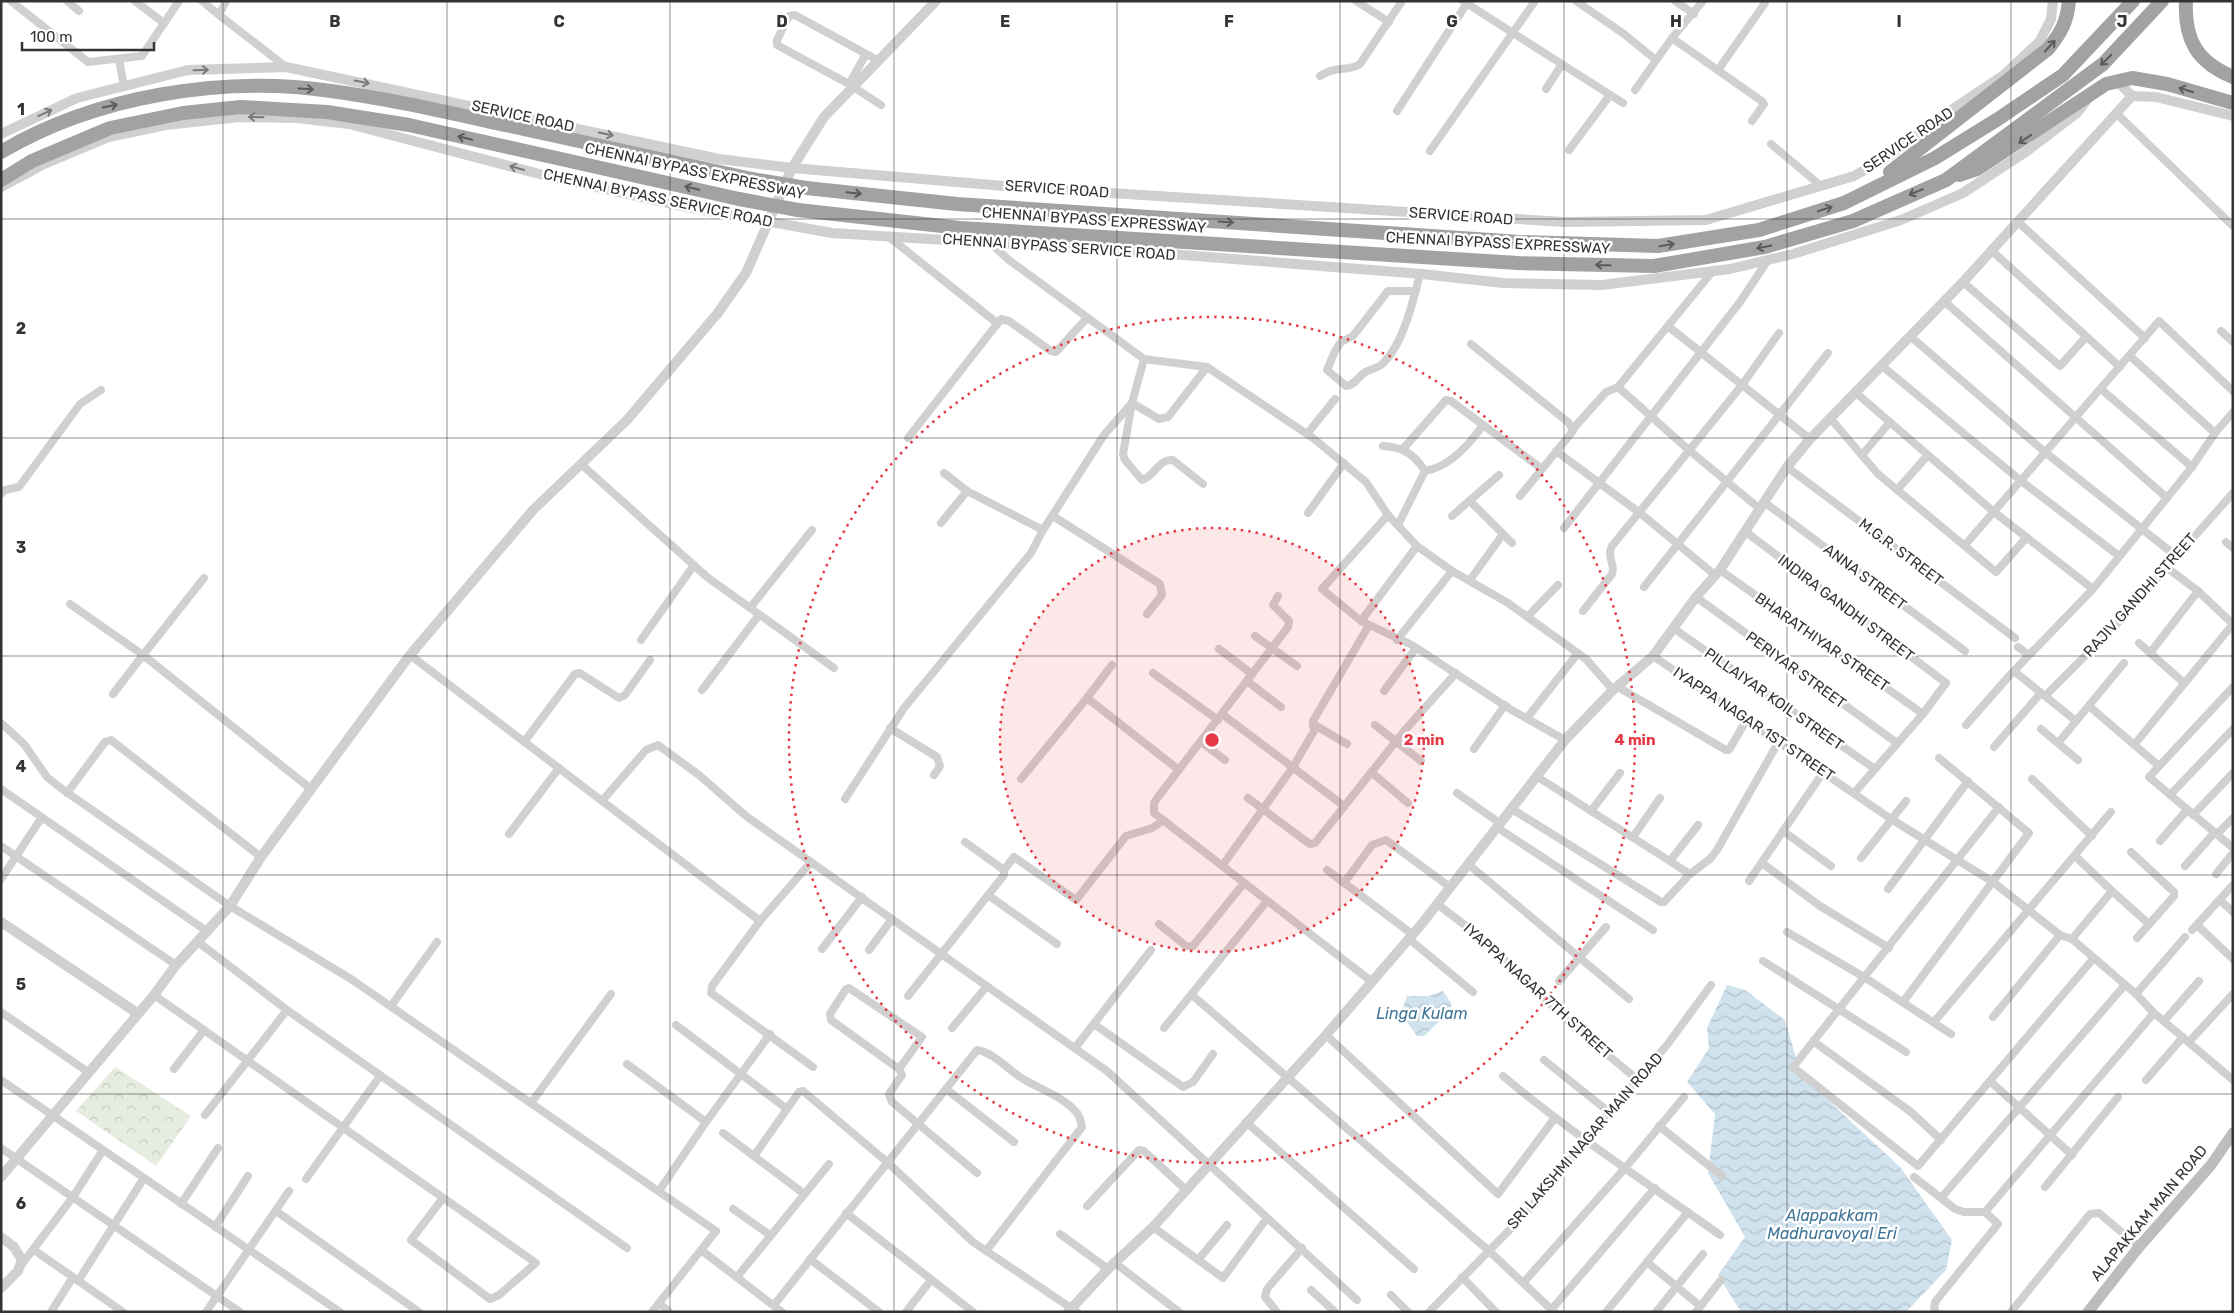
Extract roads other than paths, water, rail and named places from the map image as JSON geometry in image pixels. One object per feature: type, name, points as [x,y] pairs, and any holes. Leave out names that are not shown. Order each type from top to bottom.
[{"type":"highway","points":[[1844,203],[1912,157],[2048,49],[2061,33],[2067,20],[2069,1]]},
{"type":"highway","name":"CHENNAI BYPASS EXPRESSWAY","points":[[1,180],[32,161],[110,128],[183,113],[241,107],[327,112],[409,125],[739,199],[798,210],[960,228],[1518,263],[1654,266],[1765,247],[1800,237],[1853,221],[1946,180],[2103,64],[2162,1]]},
{"type":"highway","points":[[2186,1],[2187,30],[2196,50],[2213,69],[2233,77]]},
{"type":"highway","name":"CHENNAI BYPASS EXPRESSWAY","points":[[1,152],[20,141],[99,109],[171,93],[241,85],[329,90],[414,106],[752,179],[806,188],[986,206],[1520,242],[1658,246],[1759,230],[1844,203],[1935,158],[1998,119],[2063,75],[2129,6]]},
{"type":"highway","points":[[1946,180],[1977,169],[2101,86],[2132,78],[2168,84],[2233,103]]},
{"type":"main road","name":"ALAPAKKAM MAIN ROAD","points":[[2088,1312],[2139,1247],[2211,1165],[2233,1133]]},
{"type":"street","points":[[11,1],[88,62],[142,56],[179,1]]},
{"type":"street","points":[[67,1],[79,11]]},
{"type":"street","points":[[135,1],[164,23]]},
{"type":"street","points":[[202,1],[286,67]]},
{"type":"street","points":[[219,15],[226,1]]},
{"type":"street","points":[[1,1177],[176,965],[230,906],[260,857],[410,655],[533,510],[627,420],[717,314],[746,273],[792,168],[824,117],[852,85],[879,61],[936,1]]},
{"type":"street","points":[[1356,1],[1388,22]]},
{"type":"street","points":[[1320,76],[1334,68],[1357,66],[1402,1]]},
{"type":"street","points":[[1430,150],[1535,1]]},
{"type":"street","points":[[1576,1],[1624,34],[1656,60]]},
{"type":"street","points":[[1675,1],[1685,4],[1694,14]]},
{"type":"street","points":[[1635,90],[1672,38],[1703,1]]},
{"type":"street","name":"SERVICE ROAD","points":[[1,134],[77,98],[188,70],[286,67],[719,158],[792,168],[1024,187],[1565,222],[1706,220],[1854,176],[1889,156],[1941,117],[2004,75],[2040,41],[2051,19],[2052,1]]},
{"type":"street","points":[[1397,111],[1465,2],[1623,103]]},
{"type":"street","points":[[1718,70],[1765,3]]},
{"type":"street","points":[[879,61],[795,16],[789,16],[777,40],[777,45],[852,85],[881,105]]},
{"type":"street","points":[[1672,38],[1764,103],[1752,122]]},
{"type":"street","points":[[852,85],[866,54]]},
{"type":"street","points":[[119,58],[124,87]]},
{"type":"street","points":[[1546,89],[1562,64]]},
{"type":"street","points":[[2118,82],[2132,96],[2156,98],[2233,116]]},
{"type":"street","name":"CHENNAI BYPASS SERVICE ROAD","points":[[1,187],[42,165],[109,137],[166,125],[221,119],[297,118],[349,124],[551,177],[687,207],[832,233],[989,242],[1420,274],[1503,283],[1551,286],[1602,285],[1712,272],[1768,260],[1901,220],[1963,193],[2027,151],[2077,113],[2092,93]]},
{"type":"street","points":[[1568,150],[1610,95]]},
{"type":"street","points":[[754,1156],[799,1092],[803,1092],[887,1162],[973,1242],[1072,1311],[1111,1266],[1153,1227],[1287,1076],[1326,1035],[1437,904],[1565,740],[1615,688],[1653,656],[1746,532],[1787,467],[1810,440],[1963,282],[2132,96]]},
{"type":"street","points":[[2116,113],[2233,226]]},
{"type":"street","points":[[1771,144],[1821,186]]},
{"type":"street","points":[[2017,221],[2145,338]]},
{"type":"street","points":[[889,236],[997,323]]},
{"type":"street","points":[[989,242],[1009,260],[1144,359],[1207,367],[1307,434],[1366,482],[1388,515],[1417,546],[1452,571],[1470,580],[1527,617],[1586,659],[1615,688],[1726,750],[1729,750],[1747,719]]},
{"type":"street","points":[[1991,250],[2120,367]]},
{"type":"street","points":[[1564,528],[1650,415],[1740,302],[1768,260]]},
{"type":"street","points":[[1520,496],[1573,429],[1606,392],[1618,387],[1669,327],[1712,272]]},
{"type":"street","points":[[1416,291],[1388,291],[1353,336],[1341,342],[1327,370],[1330,374],[1346,386],[1351,386],[1364,373],[1383,364],[1403,331],[1416,291],[1420,274]]},
{"type":"street","points":[[1963,282],[2060,366],[2086,337]]},
{"type":"street","points":[[1944,301],[2167,498]]},
{"type":"street","points":[[908,438],[1001,320],[1010,321],[1056,352],[1087,318]]},
{"type":"street","points":[[1965,545],[2160,321],[2233,391]]},
{"type":"street","points":[[1669,327],[1810,440]]},
{"type":"street","points":[[2221,331],[2233,342]]},
{"type":"street","points":[[1583,611],[1614,571],[1609,555],[1612,546],[1690,451],[1779,333]]},
{"type":"street","points":[[1910,336],[2046,453],[2176,556]]},
{"type":"street","points":[[1471,344],[1569,423],[1573,429]]},
{"type":"street","points":[[1644,587],[1828,353]]},
{"type":"street","points":[[2130,356],[2215,433]]},
{"type":"street","points":[[1144,359],[1132,404],[1123,454],[1125,460],[1140,478],[1148,478],[1156,468],[1168,460],[1177,462],[1203,484]]},
{"type":"street","points":[[1881,365],[2020,480],[2119,556]]},
{"type":"street","points":[[1132,404],[1159,419],[1168,417],[1207,367]]},
{"type":"street","name":"ANNA STREET","points":[[1618,387],[1727,482],[1762,505],[1965,651]]},
{"type":"street","points":[[2101,389],[2192,467]]},
{"type":"street","points":[[1,494],[4,490],[19,487],[80,404],[100,390]]},
{"type":"street","points":[[1855,392],[1994,512],[2093,589]]},
{"type":"street","points":[[1307,434],[1334,399]]},
{"type":"street","points":[[1403,449],[1446,400],[1451,401],[1542,468]]},
{"type":"street","points":[[845,799],[904,708],[1032,553],[1043,530],[1104,435],[1132,404]]},
{"type":"street","points":[[1966,725],[2014,671],[2093,589],[2192,467],[2215,433],[2233,412]]},
{"type":"street","points":[[1830,418],[1878,474],[1996,572],[2027,537]]},
{"type":"street","points":[[1862,455],[1890,422]]},
{"type":"street","points":[[1398,525],[1425,471],[1439,466],[1460,453],[1483,425]]},
{"type":"street","points":[[1383,446],[1403,449],[1417,458],[1425,471]]},
{"type":"street","name":"BHARATHIYAR STREET","points":[[1556,451],[1717,572],[1923,714]]},
{"type":"street","points":[[1897,490],[1928,455]]},
{"type":"street","points":[[1308,513],[1344,463]]},
{"type":"street","points":[[582,465],[694,565],[759,615],[834,668]]},
{"type":"street","name":"M.G.R. STREET","points":[[1787,467],[2015,638]]},
{"type":"street","points":[[944,473],[967,491],[1043,530]]},
{"type":"street","points":[[1452,516],[1499,475]]},
{"type":"street","points":[[941,523],[967,491]]},
{"type":"street","name":"RAJIV GANDHI STREET","points":[[1994,747],[2043,694],[2114,627],[2233,493]]},
{"type":"street","points":[[1470,501],[1512,544]]},
{"type":"street","points":[[1388,515],[1322,589],[1365,623],[1416,648],[1504,705],[1565,740]]},
{"type":"street","points":[[1053,516],[1160,584],[1162,595],[1147,614]]},
{"type":"street","points":[[750,608],[812,530]]},
{"type":"street","name":"INDIRA GANDHI STREET","points":[[1746,532],[1946,683],[1923,714]]},
{"type":"street","points":[[1470,580],[1503,534]]},
{"type":"street","points":[[2226,542],[2233,548]]},
{"type":"street","points":[[1222,866],[1293,767],[1314,731],[1313,721],[1365,623],[1417,546]]},
{"type":"street","points":[[641,640],[694,565]]},
{"type":"street","points":[[2134,745],[2233,624],[2198,591],[2166,567]]},
{"type":"street","points":[[1397,640],[1452,571]]},
{"type":"street","points":[[113,694],[204,578]]},
{"type":"street","points":[[1527,617],[1558,585]]},
{"type":"street","points":[[2150,653],[2198,591]]},
{"type":"street","points":[[1278,596],[1273,605],[1287,618],[1290,624],[1154,802],[1154,813],[1371,981]]},
{"type":"street","name":"PERIYAR STREET","points":[[1696,597],[1897,743]]},
{"type":"street","points":[[70,604],[143,655],[311,789]]},
{"type":"street","points":[[702,690],[759,615]]},
{"type":"street","name":"PILLAIYAR KOIL STREET","points":[[1673,628],[1875,769]]},
{"type":"street","points":[[1255,636],[1297,666]]},
{"type":"street","points":[[2138,643],[2184,683]]},
{"type":"street","points":[[2018,647],[2029,655]]},
{"type":"street","points":[[1384,691],[1416,648]]},
{"type":"street","points":[[1219,649],[1281,708]]},
{"type":"street","points":[[1527,718],[1578,654]]},
{"type":"street","points":[[410,655],[760,921]]},
{"type":"street","name":"IYAPPA NAGAR 1ST STREET","points":[[1653,656],[1855,792],[1891,819],[1959,859],[1993,882],[2060,935],[2072,939]]},
{"type":"street","points":[[524,742],[575,674],[582,674],[619,698],[625,694],[650,660]]},
{"type":"street","points":[[2058,743],[2124,663]]},
{"type":"street","points":[[1021,779],[1112,665]]},
{"type":"street","points":[[2014,671],[2076,721]]},
{"type":"street","points":[[1153,673],[1293,767],[1344,806]]},
{"type":"street","points":[[1248,798],[1310,844],[1314,843],[1396,742],[1456,673]]},
{"type":"street","points":[[2233,686],[2149,777],[2233,848]]},
{"type":"street","points":[[1087,698],[1179,770]]},
{"type":"street","points":[[1474,749],[1504,705]]},
{"type":"street","points":[[2089,706],[2159,766]]},
{"type":"street","points":[[1855,792],[1923,714]]},
{"type":"street","points":[[1,723],[24,744],[47,777],[67,793],[230,906],[351,979],[716,1231],[652,1312]]},
{"type":"street","points":[[1313,724],[1346,744]]},
{"type":"street","points":[[1375,725],[1422,761]]},
{"type":"street","points":[[890,728],[937,757],[940,766],[934,775]]},
{"type":"street","points":[[2041,729],[2078,760]]},
{"type":"street","points":[[2170,796],[2233,729]]},
{"type":"street","points":[[67,793],[105,742],[111,740],[260,857]]},
{"type":"street","points":[[1512,809],[1661,902],[1668,899],[1690,874],[1717,850],[1779,741]]},
{"type":"street","points":[[1201,742],[1225,760]]},
{"type":"street","points":[[602,801],[646,750],[658,745],[699,775],[746,816],[1107,1071],[1358,1300]]},
{"type":"street","points":[[1903,1002],[2029,833],[1939,758]]},
{"type":"street","points":[[509,834],[559,768]]},
{"type":"street","points":[[1749,881],[1824,771]]},
{"type":"street","points":[[1371,772],[1408,803]]},
{"type":"street","points":[[1591,811],[1620,773]]},
{"type":"street","points":[[2160,841],[2233,774]]},
{"type":"street","points":[[1536,776],[1690,874]]},
{"type":"street","points":[[2032,779],[2092,836]]},
{"type":"street","points":[[1888,889],[1968,781]]},
{"type":"street","points":[[1,789],[208,932]]},
{"type":"street","points":[[1457,793],[1499,826],[1653,930]]},
{"type":"street","points":[[1633,837],[1660,798]]},
{"type":"street","points":[[1861,858],[1906,801]]},
{"type":"street","points":[[1999,807],[1889,948],[1813,1041],[1795,1065],[1795,1070],[1918,1166],[1922,1164],[2093,959]]},
{"type":"street","points":[[1934,1022],[2112,812]]},
{"type":"street","points":[[1,879],[42,817]]},
{"type":"street","points":[[2185,866],[2233,818]]},
{"type":"street","points":[[908,996],[1004,875],[1004,870],[1014,857],[1076,900],[1126,836],[1152,828],[1163,821]]},
{"type":"street","points":[[1670,861],[1698,825]]},
{"type":"street","points":[[1783,831],[1831,866]]},
{"type":"street","points":[[1344,883],[1372,845],[1386,840],[1450,887]]},
{"type":"street","points":[[965,842],[1004,870]]},
{"type":"street","points":[[1,846],[176,965]]},
{"type":"street","points":[[2131,852],[2174,892],[2174,896],[2137,938]]},
{"type":"street","points":[[2216,874],[2233,854]]},
{"type":"street","points":[[2075,856],[2149,924]]},
{"type":"street","points":[[812,862],[760,921],[710,990],[713,996],[770,1034],[813,1067]]},
{"type":"street","points":[[1762,863],[1820,906],[1889,948]]},
{"type":"street","points":[[1468,864],[1629,999]]},
{"type":"street","points":[[1328,870],[1410,936],[1473,992]]},
{"type":"street","points":[[1159,924],[1186,946],[1193,946],[1244,883]]},
{"type":"street","points":[[2233,885],[2194,927],[2233,959]]},
{"type":"street","points":[[2112,891],[2072,939],[2124,986],[2136,994],[2154,1013],[2233,1080]]},
{"type":"street","points":[[988,895],[1057,944]]},
{"type":"street","points":[[822,949],[862,897]]},
{"type":"street","points":[[2220,900],[2233,912]]},
{"type":"street","points":[[1164,1028],[1267,901]]},
{"type":"street","name":"IYAPPA NAGAR 7TH STREET","points":[[1437,904],[1482,938],[1576,1028],[1637,1080]]},
{"type":"street","points":[[869,950],[892,919]]},
{"type":"street","points":[[1,922],[138,1013]]},
{"type":"street","points":[[1559,981],[1606,927]]},
{"type":"street","points":[[1787,932],[1864,977],[1951,1034]]},
{"type":"street","points":[[1993,1016],[2060,935]]},
{"type":"street","points":[[2136,994],[2185,937]]},
{"type":"street","points":[[198,942],[287,1010],[627,1248]]},
{"type":"street","points":[[391,1006],[437,942]]},
{"type":"street","points":[[1075,1048],[1151,950]]},
{"type":"street","points":[[1763,961],[1906,1052]]},
{"type":"street","points":[[2164,1021],[2198,981]]},
{"type":"street","name":"SRI LAKSHMI NAGAR MAIN ROAD","points":[[1434,1310],[1462,1277],[1525,1214],[1667,1045],[1711,985]]},
{"type":"street","points":[[952,1028],[987,986]]},
{"type":"street","points":[[1941,1198],[2124,986]]},
{"type":"street","points":[[899,1069],[922,1036],[847,988],[829,1017],[899,1069],[902,1075],[889,1097],[977,1173]]},
{"type":"street","points":[[154,994],[342,1128],[443,1198],[536,1264],[499,1295],[490,1299],[411,1240],[443,1198]]},
{"type":"street","points":[[531,1103],[611,994]]},
{"type":"street","points":[[2146,1080],[2233,994]]},
{"type":"street","points":[[1192,995],[1488,1250],[1553,1311],[1655,1188]]},
{"type":"street","points":[[206,1115],[287,1010]]},
{"type":"street","points":[[1,1012],[88,1072]]},
{"type":"street","points":[[1984,1212],[2154,1013]]},
{"type":"street","points":[[1094,1024],[1183,1087],[1193,1082],[1213,1054]]},
{"type":"street","points":[[676,1025],[787,1109]]},
{"type":"street","points":[[174,1069],[204,1030]]},
{"type":"street","points":[[659,1191],[770,1034]]},
{"type":"street","points":[[1326,1035],[1498,1194],[1554,1119]]},
{"type":"street","points":[[1813,1041],[1911,1112],[1941,1140]]},
{"type":"street","points":[[774,1306],[976,1050],[986,1052],[1025,1081],[1036,1084],[1062,1101],[1076,1113],[1082,1127],[986,1251]]},
{"type":"street","points":[[1544,1060],[1609,1112]]},
{"type":"street","points":[[628,1064],[706,1122]]},
{"type":"street","points":[[306,1179],[380,1076]]},
{"type":"street","points":[[1503,1076],[1554,1119],[1626,1167],[1720,1235]]},
{"type":"street","points":[[1,1080],[340,1312]]},
{"type":"street","points":[[1990,1082],[2072,1155]]},
{"type":"street","points":[[946,1089],[1014,1142]]},
{"type":"street","points":[[1524,1282],[1626,1167],[1684,1096]]},
{"type":"street","points":[[2045,1187],[2118,1098]]},
{"type":"street","points":[[1246,1122],[1414,1269]]},
{"type":"street","points":[[1659,1126],[1722,1176]]},
{"type":"street","points":[[723,1133],[803,1193]]},
{"type":"street","points":[[1,1148],[218,1295],[240,1312]]},
{"type":"street","points":[[181,1204],[218,1148]]},
{"type":"street","points":[[1,1288],[18,1271],[34,1250],[73,1197],[103,1150]]},
{"type":"street","points":[[1087,1206],[1139,1150],[1144,1151],[1186,1190]]},
{"type":"street","points":[[737,1277],[803,1193],[829,1164]]},
{"type":"street","points":[[215,1227],[248,1176]]},
{"type":"street","points":[[1914,1176],[1955,1209],[1964,1212],[1984,1212],[1995,1219],[1998,1224],[1935,1302],[1934,1309],[1936,1312]]},
{"type":"street","points":[[51,1312],[115,1226],[144,1178]]},
{"type":"street","points":[[206,1312],[289,1191]]},
{"type":"street","points":[[733,1209],[770,1236]]},
{"type":"street","points":[[276,1211],[419,1312]]},
{"type":"street","points":[[1606,1312],[1688,1212]]},
{"type":"street","points":[[846,1213],[973,1312]]},
{"type":"street","points":[[2011,1312],[2090,1214],[2099,1213],[2139,1247]]},
{"type":"street","points":[[1153,1227],[1223,1278],[1267,1218]]},
{"type":"street","points":[[1198,1260],[1226,1225]]},
{"type":"street","points":[[1060,1234],[1179,1312]]},
{"type":"street","points":[[1,1237],[19,1253],[22,1264]]},
{"type":"street","points":[[1277,1312],[1264,1297],[1267,1289],[1302,1248]]},
{"type":"street","points":[[34,1250],[123,1312]]},
{"type":"street","points":[[702,1250],[782,1312]]},
{"type":"street","points":[[1656,1312],[1703,1254]]},
{"type":"street","points":[[810,1259],[879,1312]]},
{"type":"street","points":[[1647,1262],[1677,1287],[1698,1309],[1720,1280]]},
{"type":"street","points":[[1462,1277],[1496,1312]]},
{"type":"street","points":[[906,1312],[932,1280]]},
{"type":"street","points":[[1311,1290],[1335,1312]]},
{"type":"street","points":[[1392,1295],[1408,1312]]},
{"type":"street","points":[[659,1303],[670,1312]]},
{"type":"water","name":"Alappakkam Madhuravoyal Eri","points":[[1727,985],[1745,990],[1785,1020],[1801,1075],[1900,1167],[1952,1240],[1946,1270],[1906,1312],[1741,1312],[1718,1275],[1745,1237],[1708,1173],[1715,1114],[1687,1082],[1709,1048],[1707,1028]]},
{"type":"water","name":"Linga Kulam","points":[[1443,991],[1452,1004],[1447,1014],[1424,1036],[1417,1036],[1401,1014],[1407,996],[1428,996]]}]
